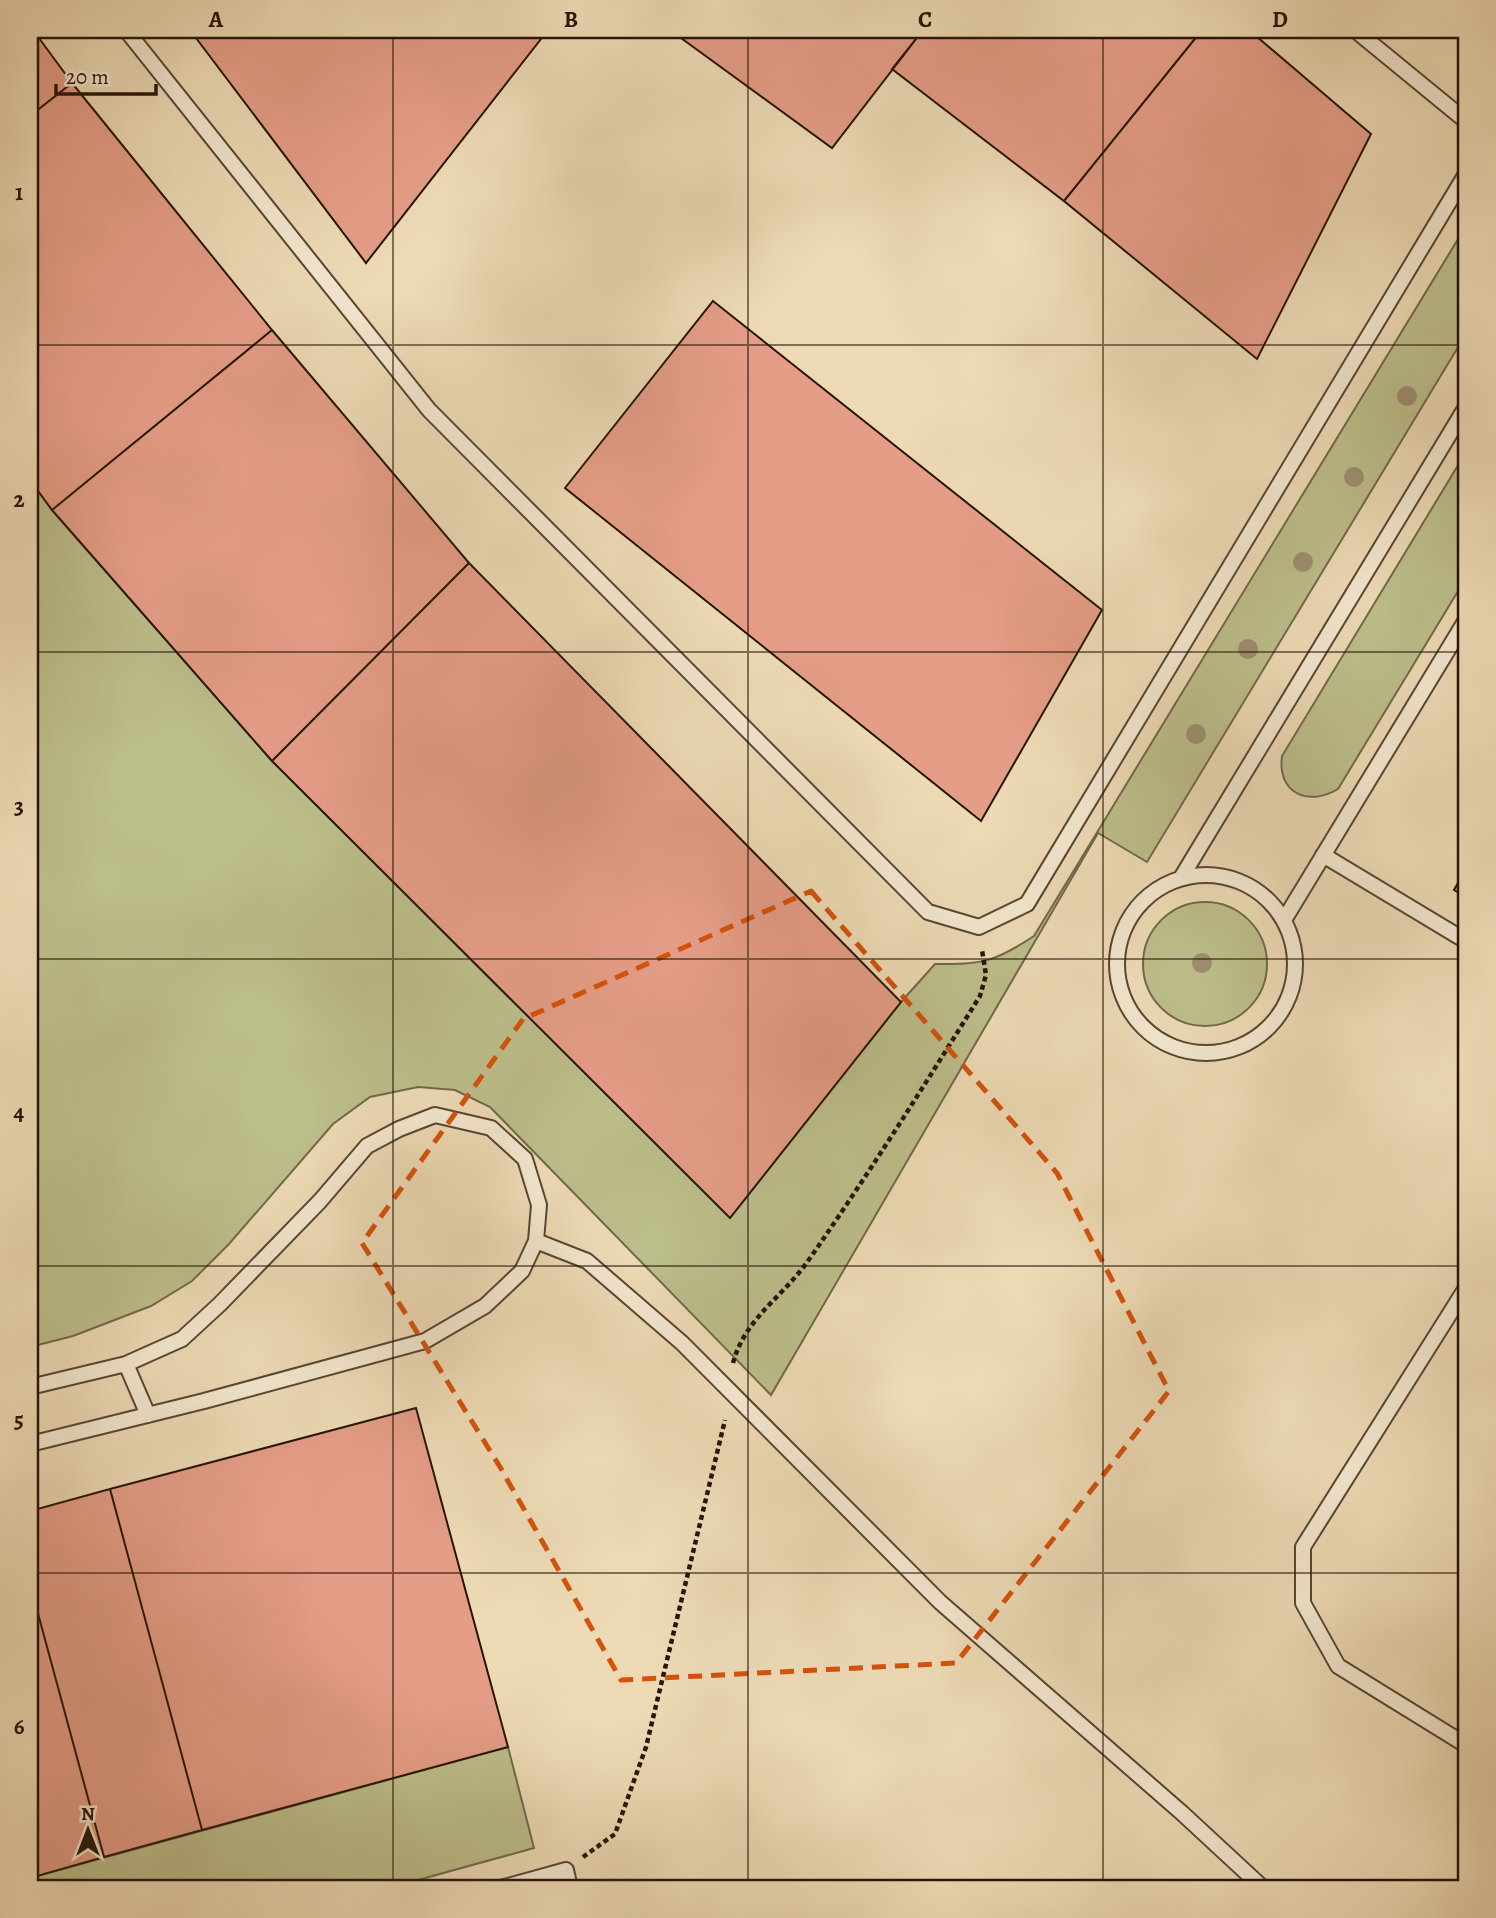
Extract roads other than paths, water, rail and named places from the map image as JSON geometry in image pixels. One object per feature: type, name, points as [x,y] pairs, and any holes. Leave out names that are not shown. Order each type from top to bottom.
[{"type":"lane","points":[[126,30],[429,410],[928,912],[979,927],[1027,904],[1466,174]]},
{"type":"lane","points":[[1355,30],[1466,121]]},
{"type":"lane","points":[[1181,878],[1466,407]]},
{"type":"lane","points":[[1284,920],[1466,620]]},
{"type":"lane","points":[[1323,855],[1466,941]]},
{"type":"lane","points":[[1210,875],[1238,881],[1264,896],[1284,920],[1294,948],[1294,979],[1284,1008],[1265,1031],[1238,1047],[1208,1054],[1178,1049],[1153,1036],[1132,1016],[1120,990],[1116,962],[1121,934],[1135,910],[1156,890],[1181,878],[1210,875]]},
{"type":"lane","points":[[30,1387],[126,1364],[182,1339],[220,1304],[320,1201],[367,1146],[399,1129],[435,1115],[491,1128],[526,1159],[539,1205],[536,1241],[522,1271],[485,1306],[425,1341],[30,1444]]},
{"type":"lane","points":[[536,1241],[587,1261],[682,1343],[940,1602],[1182,1813],[1263,1888]]},
{"type":"lane","points":[[1466,1288],[1303,1548],[1303,1603],[1338,1666],[1466,1745]]},
{"type":"lane","points":[[126,1364],[148,1415]]},
{"type":"lane","points":[[501,1888],[566,1870],[570,1888]]}]
